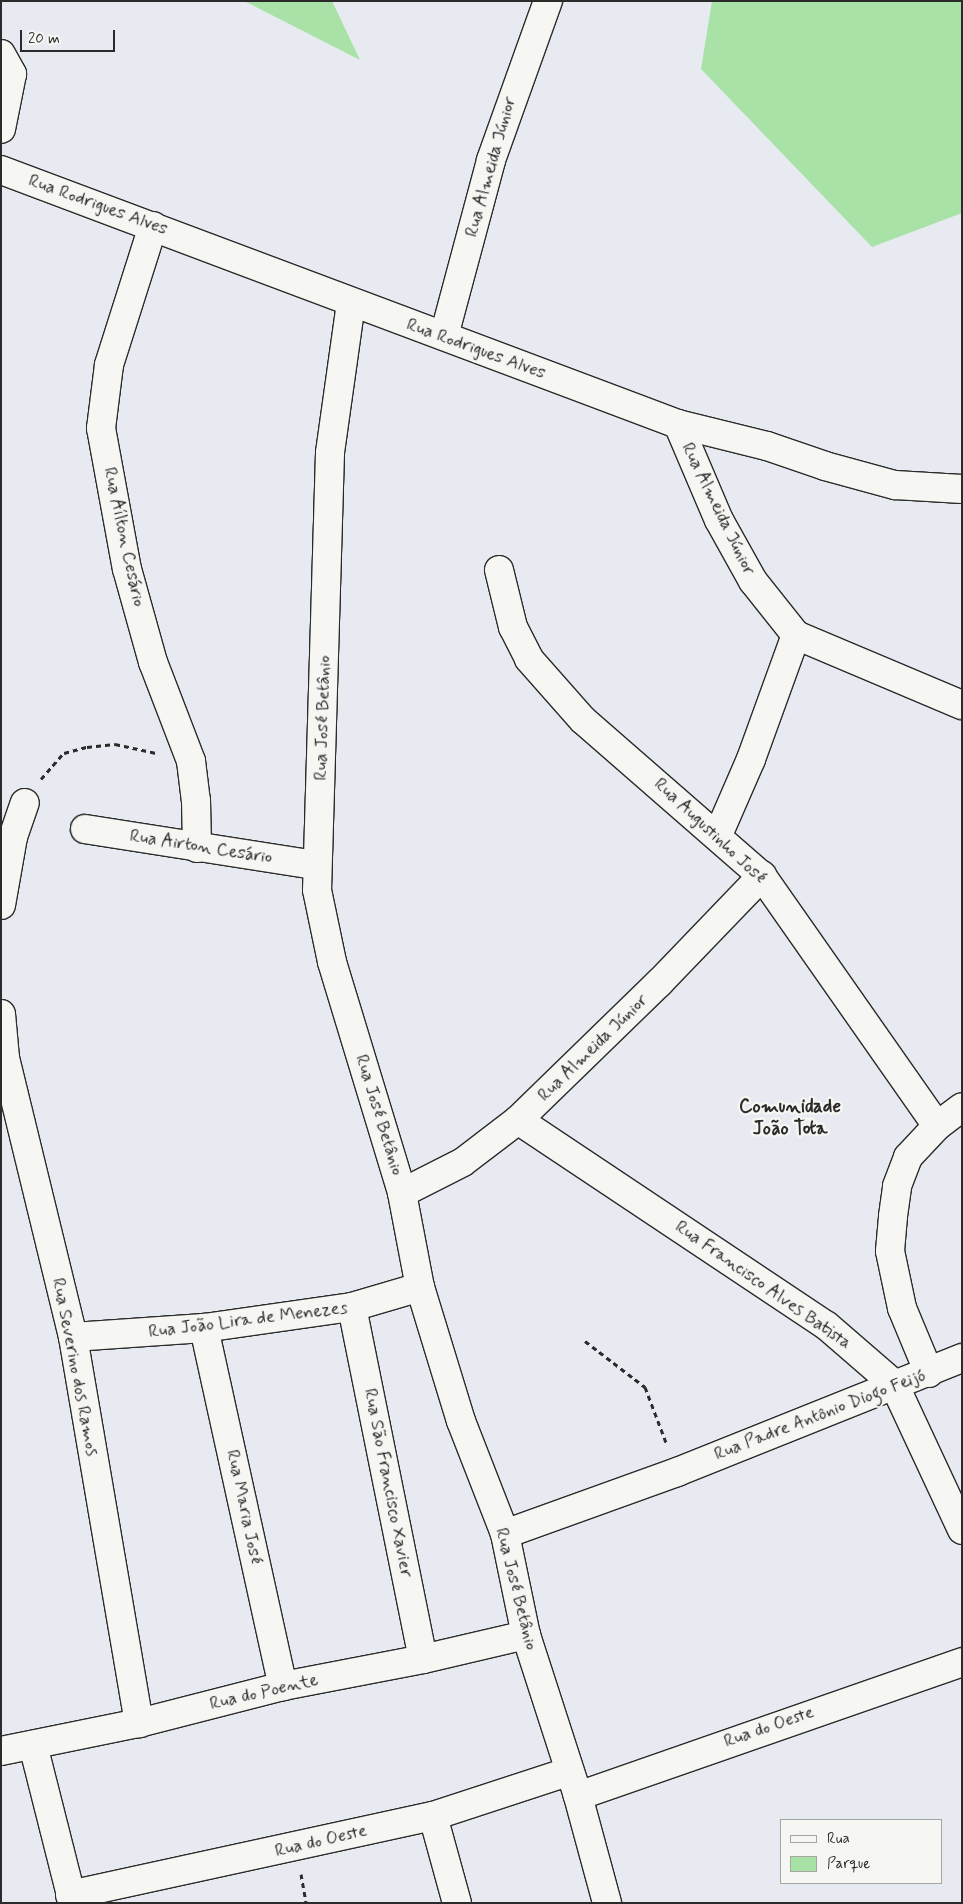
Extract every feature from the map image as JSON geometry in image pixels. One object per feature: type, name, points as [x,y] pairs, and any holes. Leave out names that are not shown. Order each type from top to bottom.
[{"type":"street","name":"Rua Almeida Júnior","points":[[444,336],[491,160],[548,1]]},
{"type":"street","points":[[1,54],[12,74],[1,129]]},
{"type":"street","name":"Rua Rodrigues Alves","points":[[1,170],[153,226],[351,303],[678,424],[767,446],[825,466],[895,485],[962,489]]},
{"type":"street","name":"Rua Aílton Cesário","points":[[153,226],[109,366],[101,428],[127,569],[153,662],[191,761],[196,800],[196,848]]},
{"type":"street","name":"Rua José Betânio","points":[[351,303],[330,453],[316,890],[332,962],[402,1193],[420,1287],[464,1430],[505,1534],[526,1635],[573,1784],[607,1903]]},
{"type":"street","name":"Rua Almeida Júnior","points":[[678,424],[719,520],[753,581],[796,635]]},
{"type":"street","name":"Rua Augustinho José","points":[[499,570],[513,627],[529,659],[554,690],[583,720],[718,835],[762,876],[937,1126]]},
{"type":"street","points":[[718,835],[751,759],[796,635],[962,705]]},
{"type":"street","points":[[1,905],[13,837],[25,802]]},
{"type":"street","name":"Rua Airton Cesário","points":[[85,829],[196,848],[316,865]]},
{"type":"street","name":"Rua Almeida Júnior","points":[[402,1193],[463,1162],[518,1120],[659,983],[762,876]]},
{"type":"street","name":"Rua Severino dos Ramos","points":[[1,1014],[3,1058],[73,1337],[139,1723]]},
{"type":"street","points":[[929,1373],[902,1308],[890,1251],[897,1186],[908,1157],[937,1126],[962,1107]]},
{"type":"street","name":"Rua Francisco Alves Batista","points":[[518,1120],[819,1321],[894,1384],[962,1530]]},
{"type":"street","name":"Rua João Lira de Menezes","points":[[73,1337],[204,1328],[352,1307],[420,1287]]},
{"type":"street","name":"Rua São Francisco Xavier","points":[[352,1307],[423,1660]]},
{"type":"street","name":"Rua Maria José","points":[[204,1328],[283,1686]]},
{"type":"street","name":"Rua Padre Antônio Diogo Feijó","points":[[505,1534],[677,1472],[894,1384],[929,1373],[962,1358]]},
{"type":"street","name":"Rua do Poente","points":[[1,1751],[139,1723],[283,1686],[423,1660],[526,1635]]},
{"type":"street","name":"Rua do Oeste","points":[[71,1899],[573,1784],[962,1662]]},
{"type":"street","points":[[33,1745],[71,1899]]},
{"type":"street","points":[[433,1816],[457,1903]]},
{"type":"path","points":[[25,802],[64,753],[88,747],[115,744],[191,761]]},
{"type":"path","points":[[586,1341],[645,1387],[677,1472]]},
{"type":"green space","points":[[244,1],[332,1],[360,60]]},
{"type":"green space","points":[[712,1],[962,1],[962,213],[872,247],[701,69]]},
{"type":"district","name":"Comunidade João Tota","points":[[790,1118]]}]
